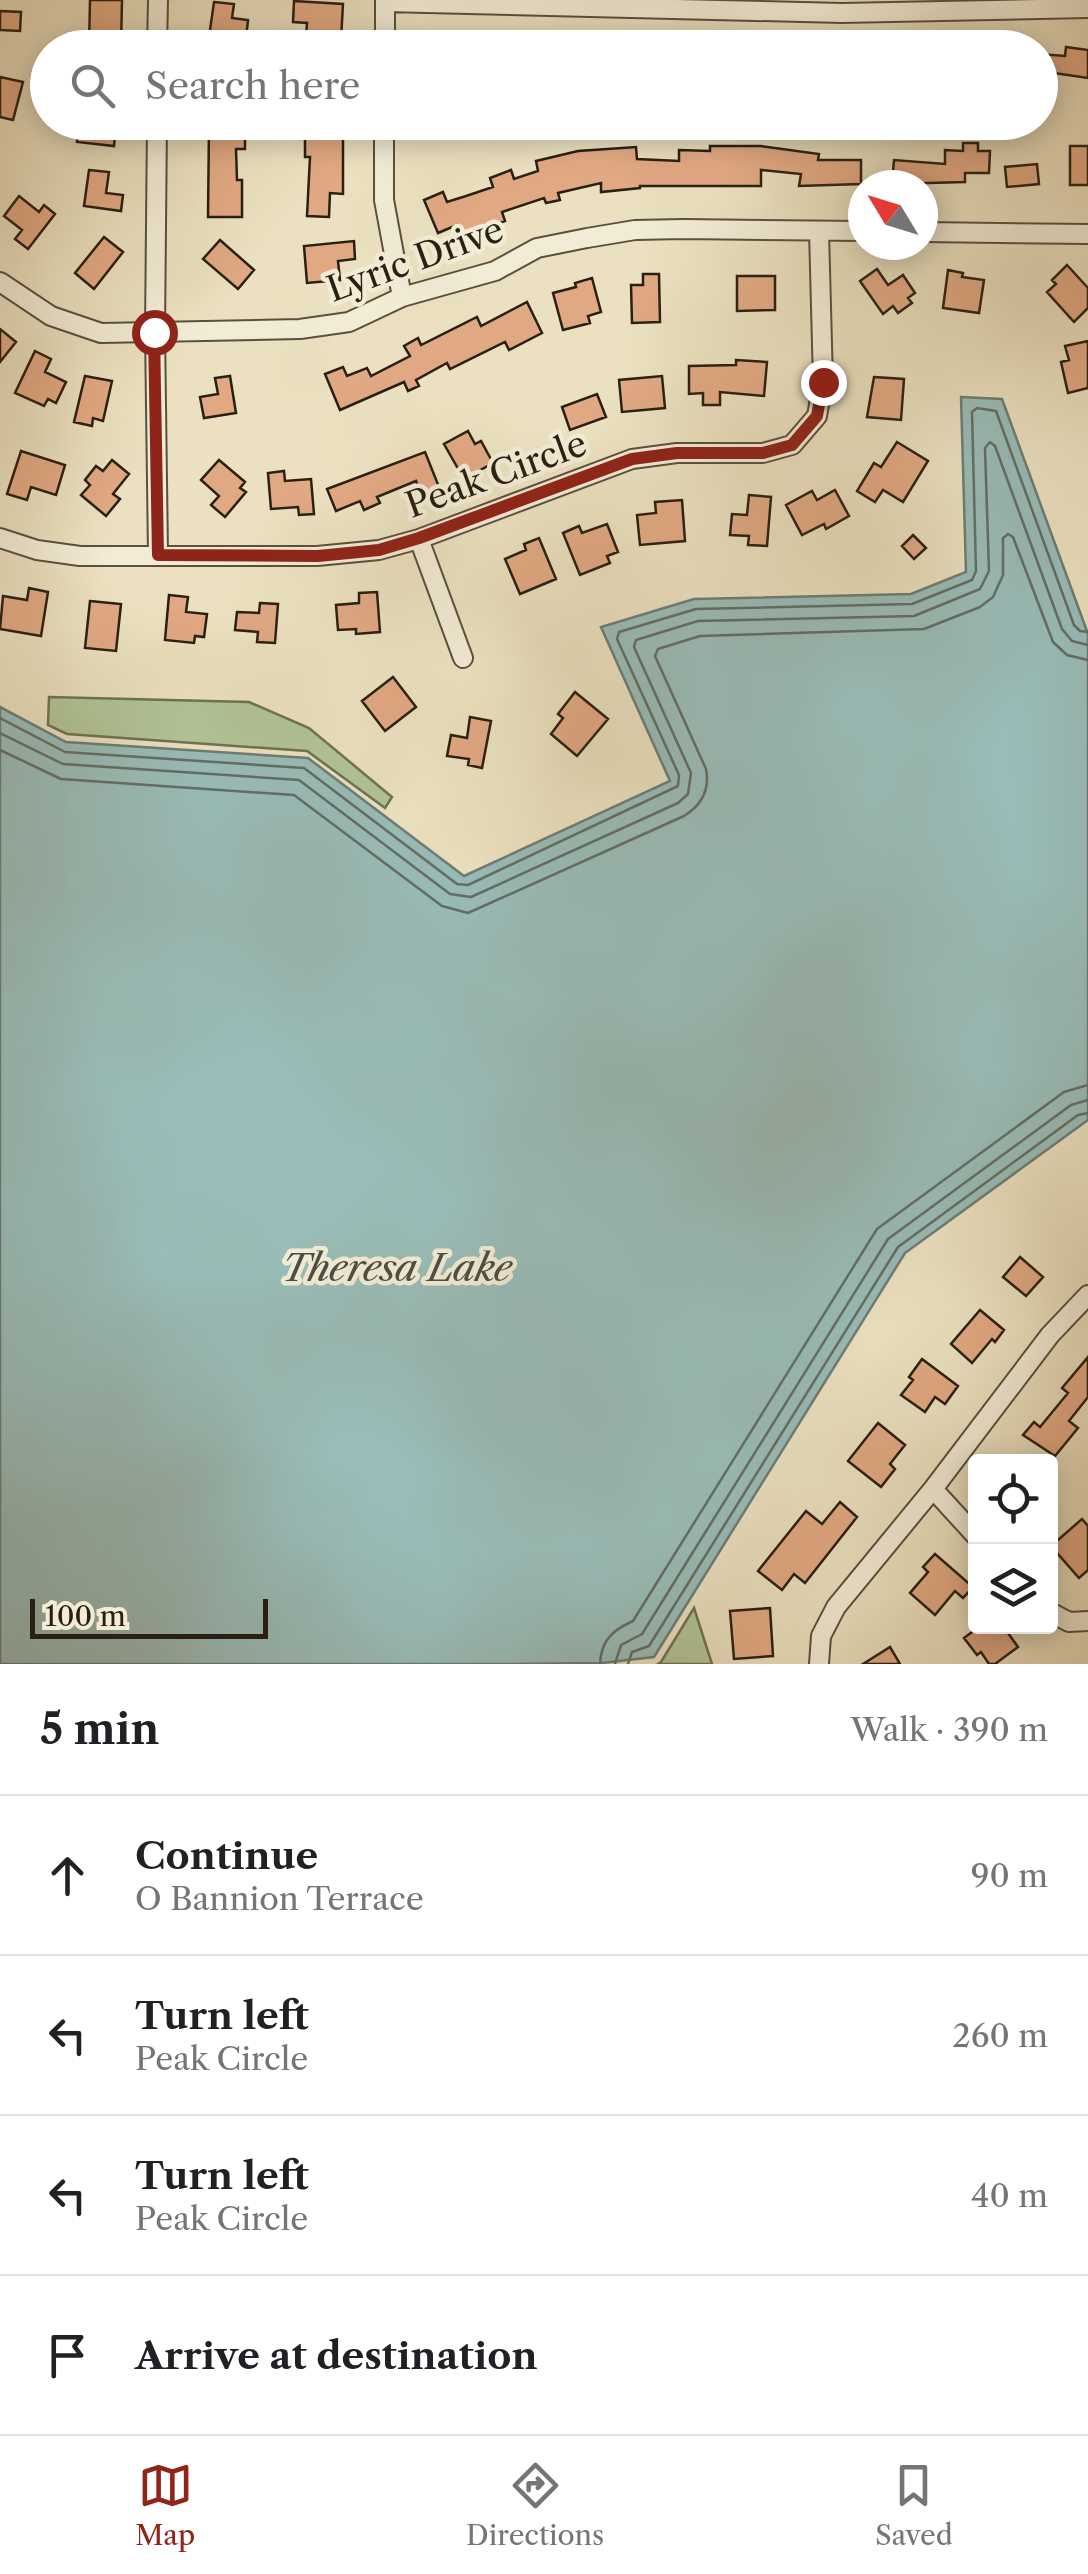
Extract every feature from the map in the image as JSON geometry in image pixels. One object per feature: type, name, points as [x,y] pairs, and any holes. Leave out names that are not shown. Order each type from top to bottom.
[{"type":"street","points":[[157,30],[158,0]]},
{"type":"street","points":[[385,30],[385,1],[842,14],[1088,8]]},
{"type":"street","points":[[156,140],[158,555]]},
{"type":"street","points":[[384,140],[384,200],[402,298]]},
{"type":"street","name":"Lyric Drive","points":[[0,282],[51,316],[102,333],[300,329],[349,322],[402,298],[496,271],[538,248],[635,230],[848,232]]},
{"type":"street","name":"Peak Circle","points":[[0,538],[37,550],[80,556],[318,556],[379,550],[632,459],[677,453],[763,453],[792,445],[817,416],[823,382],[819,231]]},
{"type":"street","points":[[938,232],[1088,234]]},
{"type":"street","points":[[419,538],[463,658]]},
{"type":"street","points":[[819,1664],[821,1636],[836,1607],[933,1489],[1050,1335],[1088,1295]]},
{"type":"street","points":[[933,1489],[968,1527]]},
{"type":"street","points":[[1058,1616],[1068,1622],[1088,1621]]},
{"type":"green space","points":[[49,697],[249,702],[309,728],[392,797],[385,808],[307,751],[67,734],[48,725]]},
{"type":"green space","points":[[694,1608],[712,1664],[658,1664],[661,1662]]},
{"type":"water","name":"Theresa Lake","points":[[961,397],[1002,399],[1088,634],[1088,1120],[905,1253],[654,1657],[602,1663],[509,1664],[0,1664],[0,707],[66,742],[308,758],[464,876],[670,781],[601,627],[694,599],[911,594],[966,572]]},
{"type":"building","points":[[90,0],[122,0],[121,30],[89,30]]},
{"type":"building","points":[[294,1],[343,4],[342,30],[307,30],[307,23],[293,22]]},
{"type":"building","points":[[214,2],[234,4],[232,18],[248,20],[247,30],[210,30]]},
{"type":"building","points":[[0,11],[21,12],[20,31],[0,30]]},
{"type":"building","points":[[1066,47],[1088,50],[1088,78],[1058,74],[1058,55],[1065,56]]},
{"type":"building","points":[[0,77],[23,82],[13,120],[0,117]]},
{"type":"building","points":[[77,140],[115,140],[114,146]]},
{"type":"building","points":[[209,140],[245,140],[245,149],[236,149],[237,180],[242,180],[242,217],[208,217]]},
{"type":"building","points":[[305,140],[343,140],[343,194],[330,193],[329,217],[307,216],[310,157],[305,157]]},
{"type":"building","points":[[963,143],[978,143],[978,151],[990,151],[989,173],[965,173],[965,182],[938,183],[938,170],[893,170],[894,160],[945,164],[945,150],[963,151]]},
{"type":"building","points":[[710,146],[761,146],[819,154],[818,160],[861,160],[861,170],[848,170],[848,184],[799,186],[801,174],[761,170],[761,186],[640,186],[601,192],[601,183],[558,193],[560,200],[546,203],[544,198],[502,212],[505,221],[462,237],[457,225],[438,233],[424,200],[443,192],[447,202],[466,196],[493,187],[490,178],[511,170],[514,179],[538,171],[536,161],[578,151],[636,147],[637,159],[679,161],[679,150],[710,151]]},
{"type":"building","points":[[1070,146],[1088,146],[1088,185],[1070,185]]},
{"type":"building","points":[[1037,164],[1039,184],[1007,187],[1005,167]]},
{"type":"building","points":[[89,170],[109,172],[106,193],[123,195],[121,211],[84,206]]},
{"type":"building","points":[[19,196],[39,212],[44,205],[55,214],[28,249],[15,239],[22,230],[4,216]]},
{"type":"building","points":[[104,237],[123,252],[94,289],[75,273]]},
{"type":"building","points":[[220,240],[254,270],[238,289],[203,259]]},
{"type":"building","points":[[354,241],[355,259],[338,261],[340,280],[307,283],[304,246]]},
{"type":"building","points":[[1067,265],[1088,288],[1088,308],[1074,322],[1047,292],[1056,284],[1052,280]]},
{"type":"building","points":[[877,269],[888,285],[903,275],[915,293],[908,298],[912,303],[898,313],[893,306],[883,314],[860,281]]},
{"type":"building","points":[[948,270],[984,280],[979,313],[943,308]]},
{"type":"building","points":[[643,274],[659,274],[660,322],[632,323],[631,285],[643,285]]},
{"type":"building","points":[[737,276],[775,276],[775,310],[737,311]]},
{"type":"building","points":[[592,278],[601,312],[588,316],[590,323],[563,330],[553,293]]},
{"type":"building","points":[[527,302],[542,333],[509,350],[505,342],[450,369],[447,363],[416,380],[419,386],[408,391],[404,382],[340,410],[325,374],[343,367],[347,376],[367,368],[371,376],[410,356],[404,346],[418,338],[421,345],[477,317],[481,326]]},
{"type":"building","points":[[0,329],[16,342],[0,362]]},
{"type":"building","points":[[1088,341],[1088,388],[1068,393],[1061,362],[1069,360],[1065,346]]},
{"type":"building","points":[[35,351],[51,359],[45,372],[66,382],[56,403],[48,399],[44,406],[15,393]]},
{"type":"building","points":[[736,360],[767,362],[764,396],[720,392],[720,405],[703,405],[703,393],[689,394],[689,366],[736,365]]},
{"type":"building","points":[[85,376],[112,381],[103,421],[93,418],[92,426],[74,422]]},
{"type":"building","points":[[230,376],[236,413],[204,418],[200,397],[218,394],[215,378]]},
{"type":"building","points":[[662,376],[665,408],[622,412],[619,380]]},
{"type":"building","points":[[874,377],[904,379],[901,420],[867,417]]},
{"type":"building","points":[[597,394],[606,417],[570,430],[562,407]]},
{"type":"building","points":[[468,431],[475,444],[481,441],[493,463],[464,479],[444,444]]},
{"type":"building","points":[[897,442],[928,461],[903,502],[883,490],[875,502],[857,491],[874,463],[881,467]]},
{"type":"building","points":[[21,451],[65,465],[56,495],[31,487],[27,500],[7,494]]},
{"type":"building","points":[[425,452],[439,487],[421,494],[416,481],[377,497],[380,503],[364,510],[360,501],[336,511],[327,489]]},
{"type":"building","points":[[112,460],[129,474],[113,494],[120,499],[106,516],[81,495],[90,485],[85,480],[96,466],[103,471]]},
{"type":"building","points":[[219,460],[245,482],[240,488],[246,492],[225,517],[211,505],[219,496],[201,480]]},
{"type":"building","points":[[284,471],[285,481],[311,479],[314,514],[299,515],[298,507],[271,509],[268,473]]},
{"type":"building","points":[[835,490],[849,516],[826,529],[824,524],[802,535],[786,505],[812,491],[817,500]]},
{"type":"building","points":[[749,495],[771,497],[767,546],[748,545],[749,536],[730,535],[732,514],[747,515]]},
{"type":"building","points":[[682,500],[685,541],[640,545],[637,515],[656,513],[655,502]]},
{"type":"building","points":[[607,524],[618,552],[607,556],[610,563],[580,575],[563,533],[579,526],[582,533]]},
{"type":"building","points":[[913,535],[926,548],[914,559],[902,546]]},
{"type":"building","points":[[539,538],[556,579],[520,594],[505,559],[526,550],[524,544]]},
{"type":"building","points":[[29,588],[48,592],[41,636],[0,629],[3,596],[27,600]]},
{"type":"building","points":[[377,592],[380,632],[356,634],[356,629],[338,630],[336,605],[359,603],[359,593]]},
{"type":"building","points":[[169,595],[188,597],[186,612],[207,614],[204,637],[195,636],[194,643],[165,640]]},
{"type":"building","points":[[90,601],[121,604],[116,651],[85,648]]},
{"type":"building","points":[[260,603],[278,604],[275,643],[257,642],[258,632],[235,630],[237,612],[259,613]]},
{"type":"building","points":[[393,677],[416,707],[385,731],[362,701]]},
{"type":"building","points":[[575,692],[608,719],[577,756],[551,734],[563,718],[558,714]]},
{"type":"building","points":[[470,717],[491,721],[482,768],[468,765],[469,759],[447,756],[451,735],[467,738]]},
{"type":"building","points":[[1020,1257],[1043,1277],[1026,1296],[1003,1277]]},
{"type":"building","points":[[980,1310],[1004,1330],[972,1363],[951,1344]]},
{"type":"building","points":[[1088,1357],[1088,1397],[1069,1421],[1078,1428],[1057,1454],[1052,1454],[1023,1435],[1034,1422],[1040,1427],[1068,1393],[1062,1388]]},
{"type":"building","points":[[922,1359],[958,1386],[945,1404],[935,1397],[925,1412],[901,1395]]},
{"type":"building","points":[[878,1423],[905,1445],[890,1464],[895,1469],[881,1487],[848,1461]]},
{"type":"building","points":[[840,1502],[857,1517],[805,1583],[794,1574],[782,1590],[758,1571],[806,1511],[822,1524]]},
{"type":"building","points":[[1082,1519],[1088,1526],[1088,1570],[1079,1578],[1058,1554],[1058,1540]]},
{"type":"building","points":[[935,1554],[968,1583],[968,1592],[963,1598],[955,1591],[935,1615],[910,1593],[928,1572],[923,1567]]},
{"type":"building","points":[[770,1608],[773,1656],[734,1659],[730,1611]]},
{"type":"building","points":[[969,1634],[1009,1634],[1018,1647],[995,1664],[989,1664],[964,1638]]},
{"type":"building","points":[[890,1647],[900,1664],[863,1664]]},
{"type":"route","points":[[154,332],[158,555],[318,556],[379,550],[632,459],[677,453],[763,453],[792,445],[817,416],[823,382]]}]
